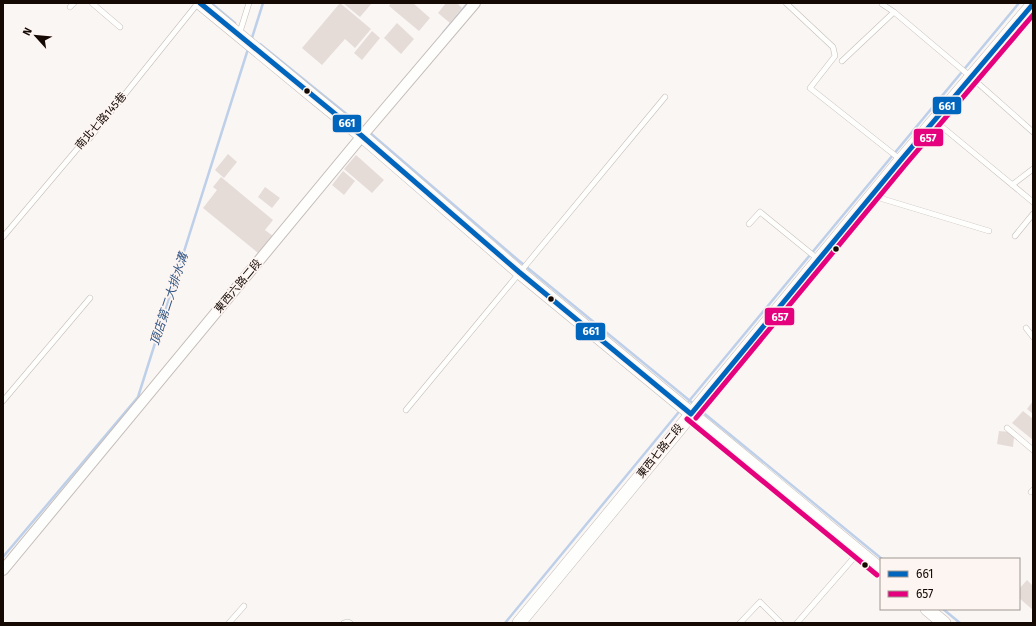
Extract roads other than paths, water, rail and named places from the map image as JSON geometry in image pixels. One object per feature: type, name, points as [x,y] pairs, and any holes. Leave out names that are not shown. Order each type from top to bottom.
[{"type":"street","points":[[199,3],[362,136],[519,272],[880,569]]},
{"type":"street","name":"東西六路二段","points":[[3,570],[474,3]]},
{"type":"street","name":"東西七路二段","points":[[519,623],[901,160],[1033,4]]},
{"type":"street","points":[[928,610],[944,623]]},
{"type":"lane","points":[[92,3],[120,26]]},
{"type":"lane","name":"南北七路145巷","points":[[3,238],[78,148],[88,139],[199,3]]},
{"type":"lane","points":[[239,36],[249,3]]},
{"type":"lane","points":[[786,3],[834,47],[835,56],[810,88],[901,160]]},
{"type":"lane","points":[[883,3],[972,77],[1033,132]]},
{"type":"lane","points":[[842,60],[894,12]]},
{"type":"lane","points":[[406,410],[665,97]]},
{"type":"lane","points":[[934,121],[1033,202]]},
{"type":"lane","points":[[1012,185],[1033,169]]},
{"type":"lane","points":[[872,196],[989,231]]},
{"type":"lane","points":[[749,224],[760,212],[819,260]]},
{"type":"lane","points":[[1015,236],[1033,214]]},
{"type":"lane","points":[[3,401],[90,298]]},
{"type":"lane","points":[[1026,328],[1033,337]]},
{"type":"lane","points":[[1007,428],[1033,450]]},
{"type":"lane","points":[[797,623],[859,552]]},
{"type":"lane","points":[[740,623],[760,602],[781,623]]},
{"type":"lane","points":[[229,623],[244,606]]},
{"type":"lane","points":[[344,623],[350,623]]},
{"type":"waterway","points":[[211,3],[235,23]]},
{"type":"waterway","name":"頂店第二大排水溝","points":[[251,41],[263,3]]},
{"type":"waterway","points":[[443,33],[468,3]]},
{"type":"waterway","points":[[689,401],[1019,3]]},
{"type":"waterway","points":[[260,44],[365,129]]},
{"type":"waterway","name":"頂店第二大排水溝","points":[[3,557],[138,397],[248,49]]},
{"type":"waterway","points":[[369,132],[518,260],[695,405]]},
{"type":"waterway","points":[[700,410],[881,558]]},
{"type":"waterway","points":[[505,623],[678,413]]},
{"type":"waterway","points":[[944,610],[960,623]]}]
